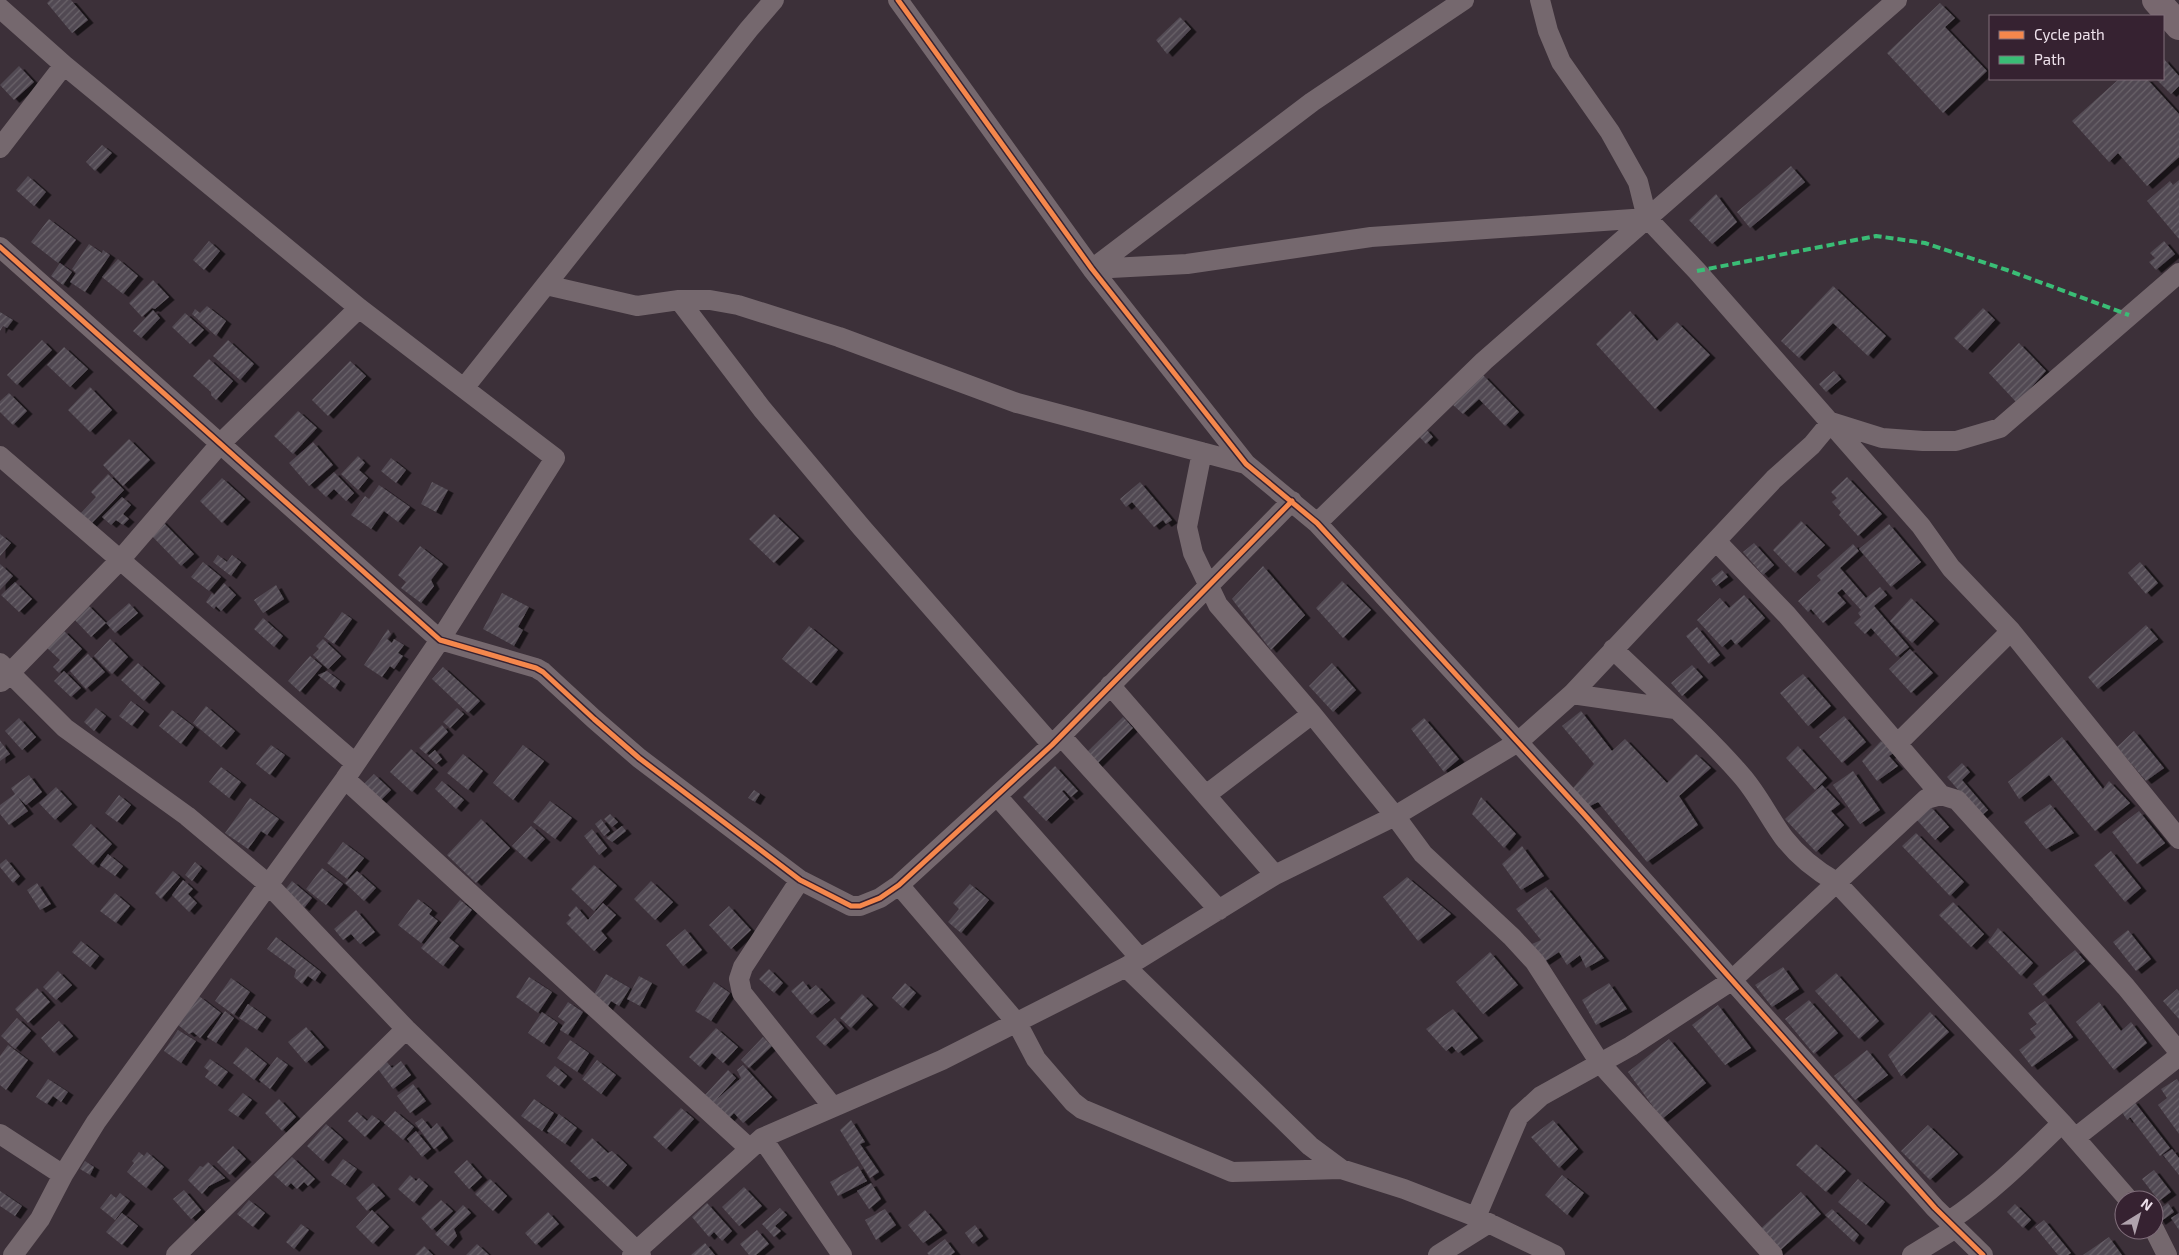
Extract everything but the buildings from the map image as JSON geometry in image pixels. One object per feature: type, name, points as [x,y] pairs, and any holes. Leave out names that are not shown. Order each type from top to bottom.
[{"type":"street","points":[[464,388],[774,0]]},
{"type":"street","points":[[898,0],[1092,269],[1246,464],[1317,523],[1583,813],[1935,1208],[1982,1255]]},
{"type":"street","points":[[1092,269],[1312,102],[1464,0]]},
{"type":"street","points":[[1540,0],[1548,31],[1562,62],[1610,132],[1638,182],[1647,218],[1697,271],[1921,526],[1951,568],[2011,631],[2179,838]]},
{"type":"street","points":[[1317,523],[1484,361],[1897,0]]},
{"type":"street","points":[[0,8],[64,66],[359,308],[555,458],[440,640],[350,771],[96,1122],[63,1175],[40,1219],[13,1255]]},
{"type":"street","points":[[0,148],[64,66]]},
{"type":"street","points":[[1092,269],[1187,264],[1371,237],[1647,218]]},
{"type":"street","points":[[0,247],[440,640],[536,668],[543,672],[639,758],[800,880],[851,906],[860,906],[880,898],[899,885],[997,796],[1056,741],[1292,501]]},
{"type":"street","points":[[1830,422],[1882,438],[1923,441],[1956,441],[2000,428],[2179,273]]},
{"type":"street","points":[[546,285],[637,306],[679,300],[710,300],[738,305],[839,337],[1017,403],[1246,464]]},
{"type":"street","points":[[679,300],[768,416],[1056,741],[1219,910]]},
{"type":"street","points":[[359,308],[220,444],[120,560],[3,673],[65,728],[187,816],[268,884],[406,1029],[636,1254],[756,1143],[942,1060],[1133,962],[1275,875],[1395,816],[1518,742],[1572,694],[1774,478],[1812,445],[1830,422]]},
{"type":"street","points":[[1202,452],[1187,527],[1193,553],[1218,605],[1312,714],[1395,816],[1423,854],[1512,937],[1535,962],[1600,1063],[1773,1255]]},
{"type":"street","points":[[0,456],[120,560],[756,1143],[842,1255]]},
{"type":"street","points":[[1716,541],[1787,615],[1941,794],[1956,800],[1963,807],[2126,986],[2179,1052]]},
{"type":"street","points":[[1897,744],[2011,631]]},
{"type":"street","points":[[1613,649],[1674,709],[1710,741],[1743,776],[1784,838],[1794,849],[1820,872],[1836,882],[2068,1130],[2120,1190]]},
{"type":"street","points":[[1110,685],[1275,875]]},
{"type":"street","points":[[1572,694],[1674,709]]},
{"type":"street","points":[[1206,796],[1312,714]]},
{"type":"street","points":[[1438,1255],[1483,1220],[1520,1116],[1540,1096],[1631,1046],[1731,981],[1926,800],[1941,794]]},
{"type":"street","points":[[997,796],[1133,962],[1303,1139],[1341,1169]]},
{"type":"street","points":[[800,880],[743,967],[739,980],[742,994],[833,1107]]},
{"type":"street","points":[[899,885],[1017,1023],[1036,1059],[1073,1102],[1090,1113],[1232,1172],[1341,1169],[1404,1189],[1483,1220],[1555,1255]]},
{"type":"street","points":[[176,1255],[406,1029]]},
{"type":"street","points":[[1912,1255],[1953,1224],[2004,1179],[2068,1130],[2179,1056]]},
{"type":"street","points":[[0,1134],[63,1175]]},
{"type":"street","points":[[2160,1240],[2167,1255]]},
{"type":"marked path","points":[[1697,271],[1876,236],[1925,243],[2007,270],[2129,315]]},
{"type":"cycle path","points":[[898,0],[1092,269],[1246,464],[1317,523],[1583,813],[1935,1208],[1983,1255]]},
{"type":"cycle path","points":[[0,247],[440,640],[536,668],[543,672],[639,758],[800,880],[851,906],[860,906],[880,898],[899,885],[1052,745],[1292,501]]}]
